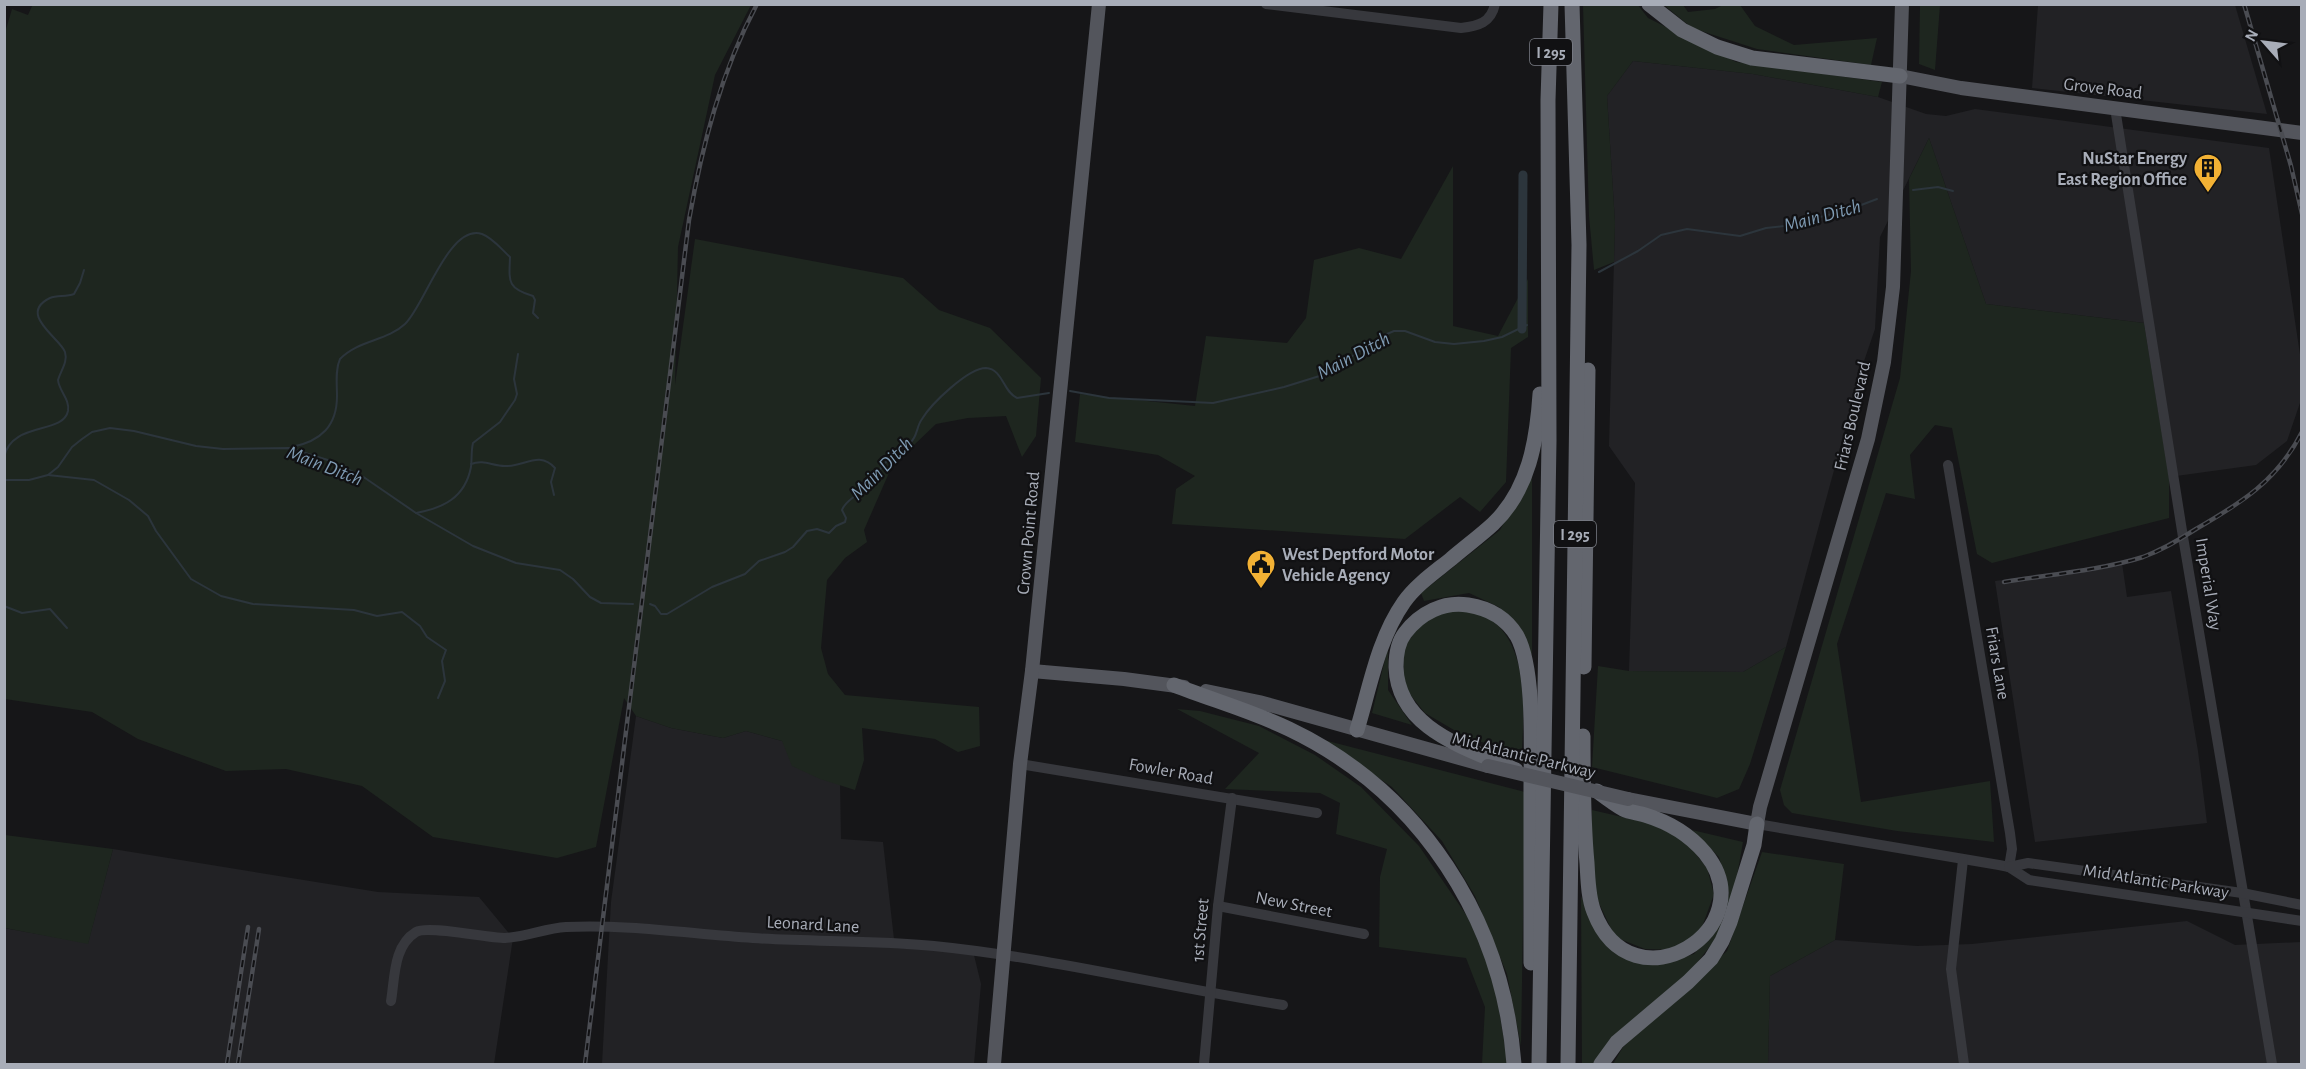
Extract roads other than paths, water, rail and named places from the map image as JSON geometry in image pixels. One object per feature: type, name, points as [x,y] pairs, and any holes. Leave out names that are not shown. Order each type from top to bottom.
[{"type":"highway","name":"I 295","points":[[1539,1065],[1549,441],[1548,100],[1551,4]]},
{"type":"highway","name":"I 295","points":[[1568,1065],[1578,303],[1577,140],[1572,4]]},
{"type":"highway","points":[[1649,4],[1682,30],[1717,47],[1752,58],[1900,76]]},
{"type":"highway","points":[[1357,730],[1387,631],[1405,600],[1419,585],[1494,524],[1518,491],[1533,450],[1540,387],[1540,160],[1548,100]]},
{"type":"highway","points":[[1578,303],[1588,336],[1583,812],[1589,887],[1594,912],[1607,936],[1628,952],[1656,958],[1674,956],[1696,944],[1712,924],[1719,899],[1717,875],[1706,854],[1688,835],[1597,791]]},
{"type":"highway","points":[[1527,775],[1489,762],[1441,736],[1421,721],[1405,704],[1397,681],[1396,656],[1404,634],[1421,616],[1438,607],[1460,603],[1480,607],[1498,615],[1516,636],[1526,666],[1531,711],[1530,1065]]},
{"type":"highway","points":[[1174,685],[1288,728],[1318,745],[1372,781],[1425,835],[1452,874],[1488,942],[1499,975],[1512,1030],[1514,1065]]},
{"type":"highway","points":[[1601,1065],[1617,1042],[1688,982],[1711,959],[1730,922],[1754,845],[1757,824]]},
{"type":"main road","name":"Crown Point Road","points":[[994,1065],[1020,764],[1032,671],[1099,4]]},
{"type":"main road","name":"Friars Boulevard","points":[[1757,824],[1877,402],[1893,287],[1902,4]]},
{"type":"main road","name":"Grove Road","points":[[1900,76],[1938,84],[2301,133]]},
{"type":"main road","name":"Mid Atlantic Parkway","points":[[1032,671],[1174,685],[1259,702],[1357,730],[1489,762]]},
{"type":"main road","name":"Mid Atlantic Parkway","points":[[1527,775],[1597,791]]},
{"type":"main road","name":"Mid Atlantic Parkway","points":[[1626,804],[1757,824]]},
{"type":"street","points":[[1266,4],[1357,10],[1461,28],[1476,27],[1489,20],[1495,4]]},
{"type":"street","name":"Imperial Way","points":[[2115,108],[2272,1065]]},
{"type":"street","name":"Friars Lane","points":[[1948,465],[2010,833],[2012,849],[2009,867]]},
{"type":"street","name":"Fowler Road","points":[[1020,764],[1317,813]]},
{"type":"street","name":"1st Street","points":[[1204,1065],[1218,906],[1232,798]]},
{"type":"street","name":"Mid Atlantic Parkway","points":[[1757,824],[2009,867],[2028,863],[2242,893],[2301,905]]},
{"type":"street","points":[[1963,860],[1950,969],[1964,1065]]},
{"type":"street","name":"Mid Atlantic Parkway","points":[[2009,867],[2029,880],[2301,921]]},
{"type":"street","name":"New Street","points":[[1218,906],[1364,934]]},
{"type":"street","name":"Leonard Lane","points":[[391,1001],[399,950],[405,940],[418,930],[440,930],[487,938],[509,938],[563,927],[601,927],[754,938],[931,946],[1005,954],[1210,994],[1283,1005]]},
{"type":"waterway","points":[[1522,329],[1523,175]]},
{"type":"waterway","name":"Main Ditch","points":[[1913,190],[1938,187],[1953,191]]},
{"type":"waterway","name":"Main Ditch","points":[[1599,272],[1638,251],[1661,235],[1687,229],[1740,236],[1848,210],[1877,199]]},
{"type":"waterway","points":[[292,447],[311,441],[330,424],[336,407],[337,372],[340,359],[355,348],[390,334],[405,324],[448,253],[459,241],[470,234],[486,236],[510,257],[511,283],[518,290],[533,296],[535,300],[533,313],[538,318]]},
{"type":"waterway","points":[[4,457],[9,446],[17,438],[57,423],[68,411],[58,380],[65,363],[65,352],[43,326],[38,311],[41,304],[50,298],[74,294],[84,270]]},
{"type":"waterway","name":"Main Ditch","points":[[1070,391],[1109,398],[1213,403],[1284,387],[1326,374],[1380,337],[1394,331],[1405,331],[1435,342],[1454,344],[1502,337],[1527,325]]},
{"type":"waterway","points":[[416,513],[444,504],[464,487],[471,467],[473,443],[500,422],[515,400],[517,394],[514,379],[518,354]]},
{"type":"waterway","name":"Main Ditch","points":[[650,604],[655,606],[661,614],[667,614],[712,587],[745,574],[759,561],[785,552],[793,547],[807,531],[817,529],[829,533],[836,526],[845,522],[846,518],[842,510],[845,504],[865,487],[891,457],[913,440],[920,422],[933,405],[960,380],[970,374],[986,368],[992,369],[1000,376],[1012,395],[1017,398],[1049,393]]},
{"type":"waterway","name":"Main Ditch","points":[[4,480],[29,480],[48,475],[82,439],[92,432],[110,428],[134,431],[196,446],[223,449],[289,448],[331,461],[365,478],[416,513],[473,546],[516,563],[560,570],[573,579],[590,597],[601,603],[633,604]]},
{"type":"waterway","points":[[471,464],[484,462],[512,466],[543,460],[555,468],[551,482],[554,495]]},
{"type":"waterway","points":[[48,475],[94,480],[129,500],[148,516],[156,531],[191,579],[221,596],[253,604],[354,610],[377,616],[402,612],[420,626],[427,637],[446,650],[442,661],[445,681],[438,698]]},
{"type":"waterway","points":[[4,606],[22,613],[50,609],[67,628]]},
{"type":"railway","points":[[585,1064],[689,220],[714,110],[733,56],[757,4]]},
{"type":"railway","points":[[2244,4],[2291,166],[2302,214]]},
{"type":"railway","points":[[2004,582],[2110,565],[2143,557],[2164,548],[2243,500],[2281,464],[2302,432]]},
{"type":"railway","points":[[227,1064],[248,927]]},
{"type":"railway","points":[[238,1064],[259,929]]},
{"type":"place","name":"NuStar Energy East Region Office","points":[[2208,194]]},
{"type":"place","name":"West Deptford Motor Vehicle Agency","points":[[1261,590]]}]
